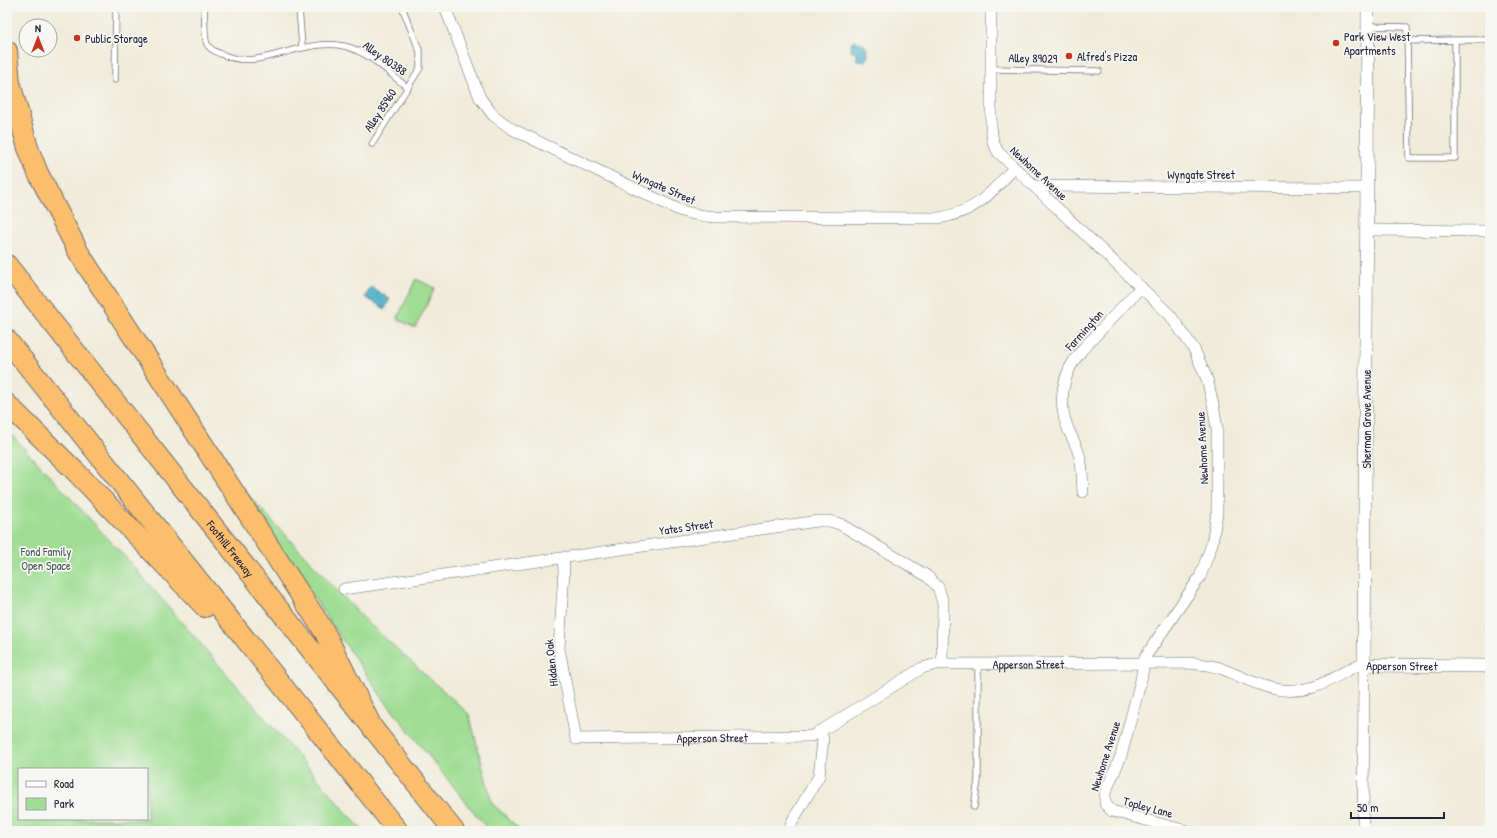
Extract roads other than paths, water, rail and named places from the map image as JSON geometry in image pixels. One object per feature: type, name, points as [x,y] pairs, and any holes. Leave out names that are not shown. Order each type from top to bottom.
[{"type":"highway","points":[[7,51],[10,83],[28,148],[38,173],[79,253],[324,631],[373,729]]},
{"type":"highway","name":"Foothill Freeway","points":[[7,265],[454,831]]},
{"type":"highway","points":[[7,340],[398,831]]},
{"type":"highway","points":[[7,404],[78,474],[215,617],[338,755]]},
{"type":"street","name":"Wyngate Street","points":[[445,7],[476,90],[484,104],[493,115],[512,129],[679,210],[691,214],[716,217],[939,218],[954,215],[974,206],[988,195],[1014,168]]},
{"type":"street","name":"Newhome Avenue","points":[[990,7],[990,126],[993,142],[998,152],[1170,315],[1194,349],[1207,379],[1217,429],[1217,512],[1215,529],[1207,560],[1200,577],[1180,608],[1152,644],[1145,658],[1122,756],[1105,793],[1105,804]]},
{"type":"street","name":"Sherman Grove Avenue","points":[[1363,831],[1368,7]]},
{"type":"street","name":"Wyngate Street","points":[[1034,186],[1367,188]]},
{"type":"street","points":[[1367,230],[1490,231]]},
{"type":"street","name":"Farmington","points":[[1083,492],[1080,457],[1065,420],[1063,387],[1066,375],[1072,362],[1082,350],[1141,287]]},
{"type":"street","name":"Yates Street","points":[[344,589],[563,559],[818,521],[829,521],[840,524],[927,576],[938,587],[943,603],[942,663]]},
{"type":"street","name":"Hidden Oak","points":[[563,559],[564,571],[560,648],[576,739]]},
{"type":"street","name":"Apperson Street","points":[[576,739],[806,736],[816,734],[922,668],[932,664],[942,663],[1143,663],[1208,665],[1268,688],[1286,690],[1314,687],[1358,665],[1490,666]]},
{"type":"street","points":[[791,831],[793,820],[819,776],[823,739],[820,731]]},
{"type":"street","name":"Topley Lane","points":[[1105,804],[1112,811],[1187,831]]},
{"type":"lane","points":[[115,80],[116,7]]},
{"type":"lane","name":"Alley 80388","points":[[204,7],[207,43],[213,50],[226,56],[241,60],[260,59],[302,48],[329,44],[345,46],[361,52],[408,88]]},
{"type":"lane","points":[[299,7],[302,48]]},
{"type":"lane","name":"Alley 85960","points":[[372,144],[420,68],[420,52],[402,7]]},
{"type":"lane","points":[[1368,26],[1407,27],[1409,158],[1454,158],[1455,40]]},
{"type":"lane","points":[[1407,41],[1490,40]]},
{"type":"lane","name":"Alley 89029","points":[[990,69],[1099,71]]},
{"type":"lane","points":[[974,807],[978,780],[978,663]]},
{"type":"water","points":[[855,41],[863,44],[868,50],[868,56],[864,62],[857,60],[857,54],[851,51],[851,43]]},
{"type":"water","points":[[371,287],[390,299],[385,309],[365,297]]},
{"type":"place","name":"Public Storage","points":[[77,38]]},
{"type":"place","name":"Park View West Apartments","points":[[1336,43]]},
{"type":"place","name":"Alfred's Pizza","points":[[1069,56]]},
{"type":"park label","name":"Fond Family Open Space","points":[[46,558]]}]
